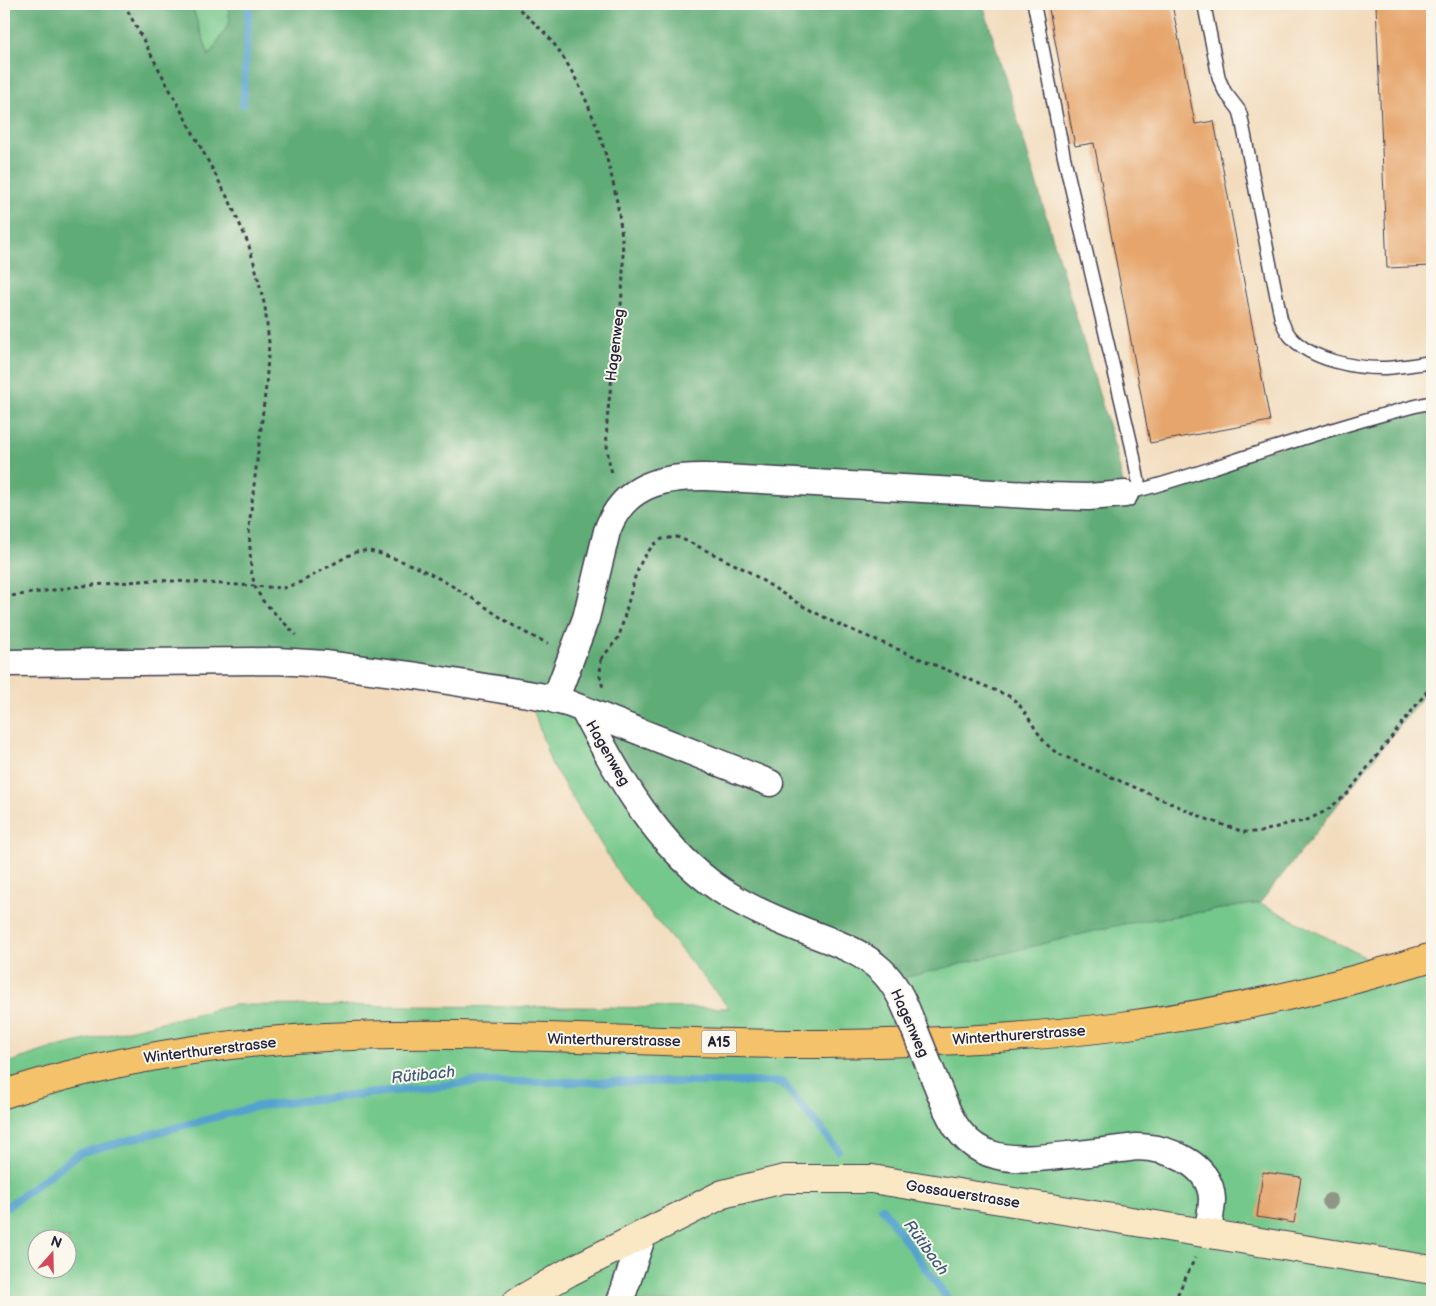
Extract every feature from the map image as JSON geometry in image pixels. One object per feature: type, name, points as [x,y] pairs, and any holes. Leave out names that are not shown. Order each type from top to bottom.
[{"type":"highway","name":"Winterthurerstrasse","points":[[4,1094],[77,1072],[140,1059],[192,1050],[296,1039],[454,1036],[825,1044],[961,1040],[1070,1032],[1176,1018],[1282,998],[1432,957]]},
{"type":"street","points":[[555,700],[590,604],[611,521],[624,502],[646,486],[661,480],[687,476],[1048,496],[1088,497],[1132,492]]},
{"type":"street","points":[[4,663],[277,661],[325,664],[417,676],[555,700],[583,709],[770,784]]},
{"type":"street","name":"Hagenweg","points":[[583,709],[602,746],[632,795],[682,858],[702,876],[718,888],[758,911],[843,946],[870,961],[891,981],[901,997],[947,1110],[956,1129],[964,1138],[974,1146],[997,1156],[1010,1159],[1038,1159],[1149,1147],[1176,1154],[1199,1171],[1210,1188],[1212,1198],[1206,1233]]},
{"type":"street","name":"Gossauerstrasse","points":[[516,1302],[570,1272],[723,1194],[784,1179],[872,1179],[1432,1270]]},
{"type":"street","points":[[620,1302],[643,1235]]},
{"type":"lane","points":[[1034,4],[1064,157],[1132,447],[1132,492],[1167,483],[1319,433],[1432,402]]},
{"type":"lane","points":[[1204,4],[1219,79],[1241,116],[1281,319],[1289,336],[1305,348],[1323,357],[1342,363],[1388,368],[1432,362]]},
{"type":"path","points":[[124,4],[240,223],[248,243],[259,280],[269,343],[266,386],[249,527],[251,570],[255,587],[270,610],[325,664]]},
{"type":"path","name":"Hagenweg","points":[[514,4],[553,43],[569,67],[599,134],[614,190],[619,216],[623,269],[622,297],[608,403],[606,442],[611,470],[624,502]]},
{"type":"path","points":[[4,597],[81,586],[153,580],[276,589],[288,587],[312,577],[360,550],[368,550],[424,570],[539,640],[601,659],[618,636],[635,577],[642,560],[653,545],[662,539],[677,537],[746,570],[799,604],[833,622],[1011,697],[1019,704],[1048,746],[1059,754],[1216,823],[1244,832],[1254,833],[1305,821],[1316,817],[1335,804],[1347,794],[1432,685]]},
{"type":"path","points":[[1174,1302],[1206,1233]]},
{"type":"green space","points":[[4,4],[191,4],[209,56],[230,22],[228,4],[983,4],[1116,451],[1125,493],[1432,402],[1432,685],[1260,903],[1123,924],[891,981],[701,876],[583,709],[417,676],[4,663]]},
{"type":"green space","points":[[191,4],[228,4],[230,22],[209,56]]},
{"type":"green space","points":[[528,694],[1123,924],[1260,903],[1390,970],[1432,957],[1432,1302],[4,1302],[4,1064],[52,1048],[234,1005],[729,1008],[623,880],[551,763]]},
{"type":"building","points":[[1048,4],[1172,4],[1195,124],[1214,121],[1270,421],[1150,443],[1094,143],[1075,146]]},
{"type":"building","points":[[1376,4],[1432,4],[1432,266],[1387,268]]},
{"type":"building","points":[[1263,1172],[1301,1177],[1294,1223],[1257,1217]]},
{"type":"waterway","points":[[243,104],[249,4]]},
{"type":"waterway","name":"Rütibach","points":[[4,1209],[79,1153],[258,1106],[473,1082],[782,1082],[838,1150]]},
{"type":"waterway","name":"Rütibach","points":[[882,1208],[950,1302]]}]
